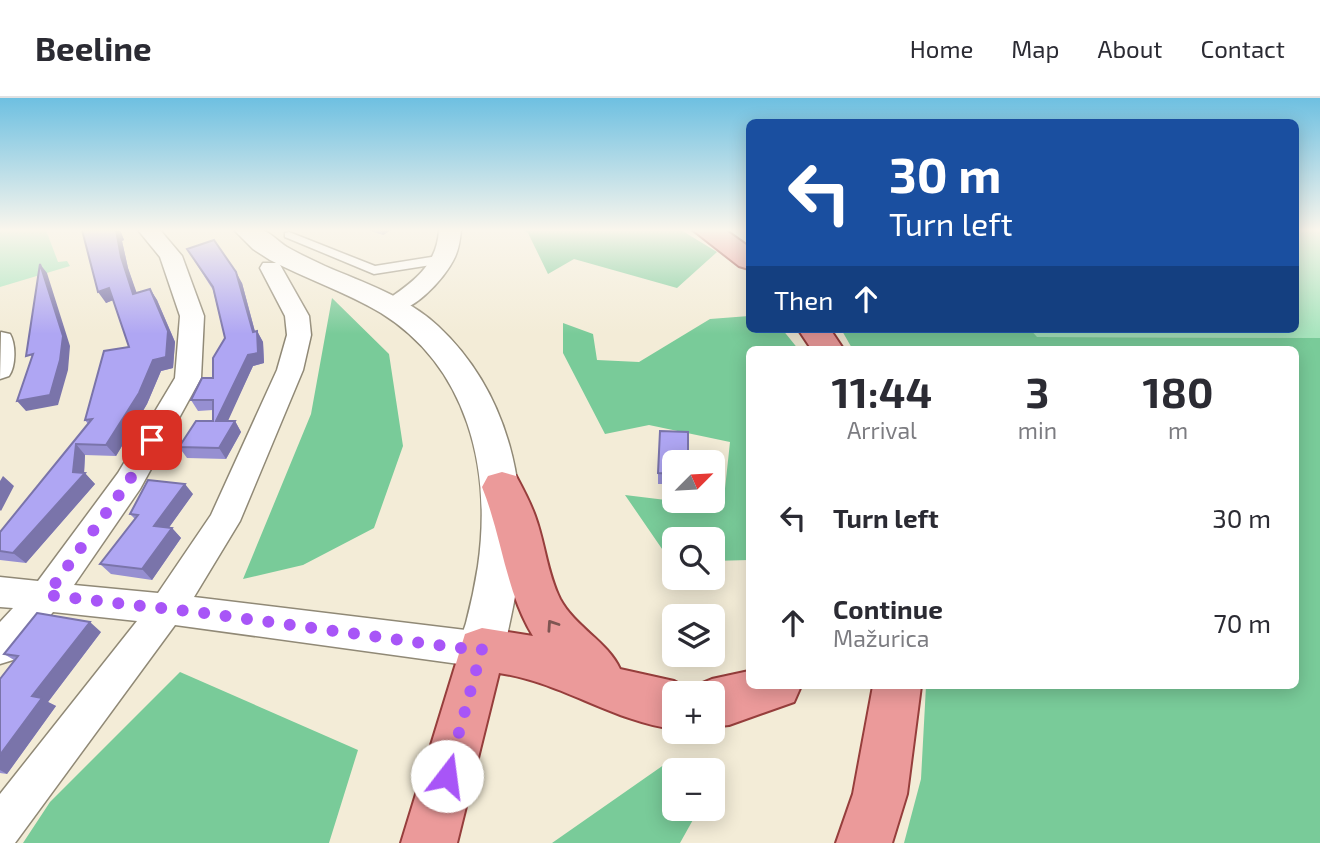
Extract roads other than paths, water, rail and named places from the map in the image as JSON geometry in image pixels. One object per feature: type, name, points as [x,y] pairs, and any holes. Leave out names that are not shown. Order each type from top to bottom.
[{"type":"main road","points":[[502,487],[515,517],[530,580],[545,615],[561,639],[616,692]]},
{"type":"main road","points":[[429,843],[482,649],[544,661],[616,692],[662,704]]},
{"type":"main road","points":[[725,701],[767,689]]},
{"type":"main road","points":[[864,843],[880,794],[897,689]]},
{"type":"street","points":[[0,648],[47,595],[129,481],[188,379],[191,316],[174,265]]},
{"type":"street","points":[[0,592],[167,608],[482,649],[496,586],[502,534],[502,487],[497,456],[488,427],[466,376],[428,333],[392,307],[302,265]]},
{"type":"street","points":[[392,307],[431,276],[440,265]]},
{"type":"street","points":[[0,828],[167,608],[224,521],[289,370],[299,335],[297,316],[271,268]]},
{"type":"street","points":[[0,370],[1,340]]},
{"type":"lane","points":[[361,265],[374,270],[407,265]]}]
